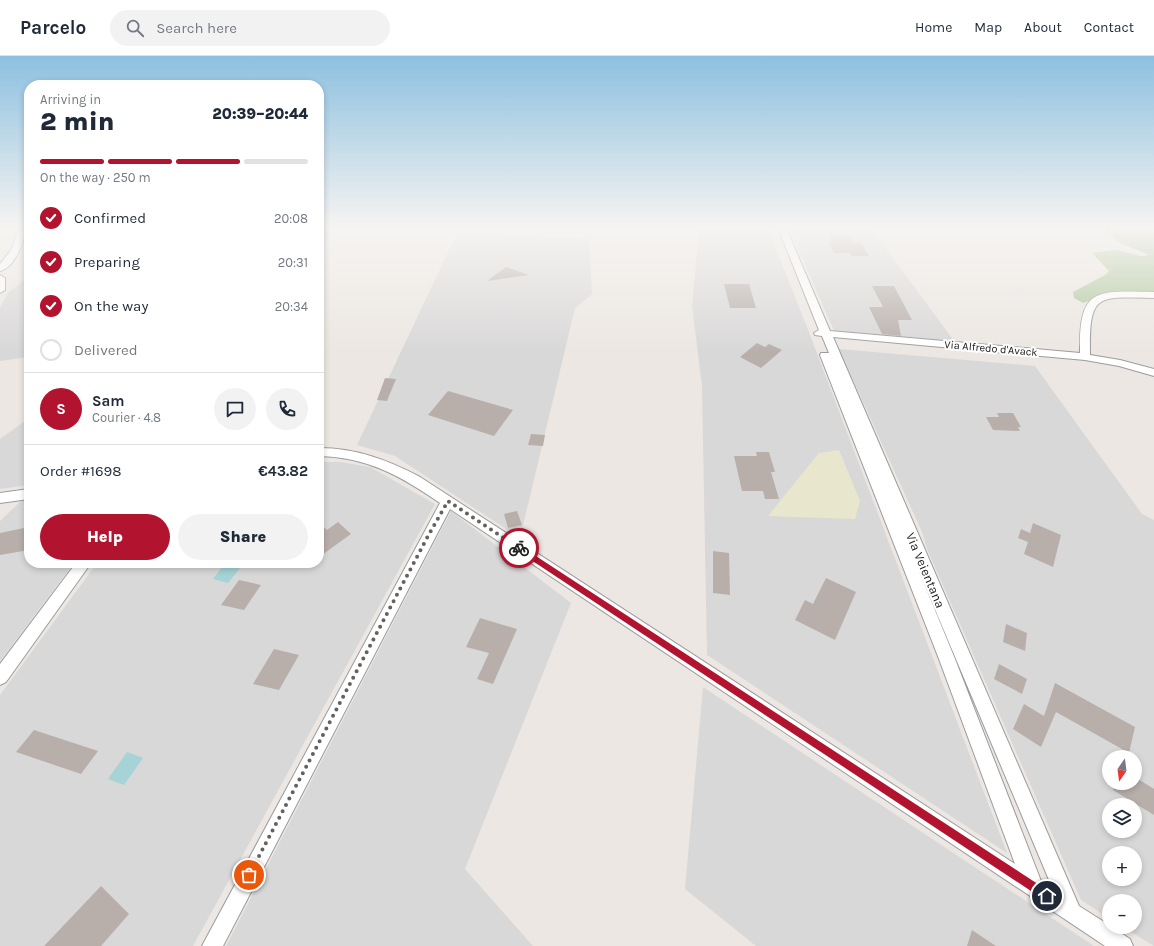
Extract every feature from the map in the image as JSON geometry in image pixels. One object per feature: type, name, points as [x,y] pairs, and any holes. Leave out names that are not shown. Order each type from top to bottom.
[{"type":"street","name":"Via Veientana","points":[[793,270],[878,459],[1072,912]]},
{"type":"street","name":"Via Veientana","points":[[797,270],[1034,888]]},
{"type":"street","points":[[0,278],[0,290]]},
{"type":"street","points":[[1085,357],[1086,319],[1091,304],[1099,298],[1109,296],[1154,295]]},
{"type":"street","name":"Via Alfredo d'Avack","points":[[821,333],[1085,357],[1120,363],[1154,373]]},
{"type":"street","points":[[324,452],[351,454],[377,461],[416,480],[1123,946]]},
{"type":"street","points":[[0,498],[24,495]]},
{"type":"street","points":[[212,946],[428,536],[448,501]]},
{"type":"street","points":[[0,677],[80,568]]},
{"type":"shaded area","points":[[440,270],[591,270],[592,294],[575,308],[520,538],[395,456],[357,445]]},
{"type":"shaded area","points":[[695,270],[784,270],[1007,853],[707,655],[702,386],[692,306]]},
{"type":"shaded area","points":[[807,270],[902,270],[957,345],[835,333]]},
{"type":"shaded area","points":[[24,280],[24,358],[0,361],[0,308],[8,293]]},
{"type":"shaded area","points":[[839,349],[1035,366],[1142,514],[1154,520],[1154,946],[1134,934],[1142,934],[1142,894],[1102,894],[1102,914],[1081,900],[927,549],[922,532]]},
{"type":"shaded area","points":[[24,422],[24,486],[0,489],[0,439]]},
{"type":"shaded area","points":[[839,450],[860,501],[855,519],[768,516],[819,453]]},
{"type":"shaded area","points":[[324,462],[341,462],[370,467],[435,504],[193,946],[0,946],[0,695],[93,568],[324,568]]},
{"type":"shaded area","points":[[23,499],[24,568],[70,568],[0,661],[0,521]]},
{"type":"shaded area","points":[[451,511],[571,603],[465,869],[533,946],[226,946]]},
{"type":"shaded area","points":[[703,687],[1094,946],[756,946],[685,889]]},
{"type":"green space","points":[[1108,270],[1154,270],[1154,293],[1103,296],[1083,303],[1074,298],[1073,292],[1105,275],[1109,271]]},
{"type":"water","points":[[221,568],[240,568],[228,583],[213,579]]},
{"type":"water","points":[[127,752],[143,758],[124,785],[108,779]]},
{"type":"building","points":[[503,270],[513,270],[529,275],[487,281]]},
{"type":"building","points":[[724,284],[749,284],[756,308],[730,308]]},
{"type":"building","points":[[872,286],[894,286],[912,320],[898,320],[901,336],[882,334],[869,307],[883,307]]},
{"type":"building","points":[[757,343],[765,347],[769,344],[782,350],[761,368],[740,357]]},
{"type":"building","points":[[385,378],[396,379],[387,401],[377,400]]},
{"type":"building","points":[[448,391],[513,410],[494,436],[428,415]]},
{"type":"building","points":[[997,413],[1013,413],[1021,427],[1018,427],[1020,431],[993,430],[986,417],[999,417]]},
{"type":"building","points":[[531,434],[545,435],[543,446],[528,445]]},
{"type":"building","points":[[756,452],[769,452],[775,472],[771,472],[779,499],[765,499],[763,491],[742,491],[734,456],[757,456]]},
{"type":"building","points":[[517,511],[522,525],[508,528],[504,514]]},
{"type":"building","points":[[338,522],[351,534],[324,553],[324,527],[327,530]]},
{"type":"building","points":[[1033,523],[1061,535],[1053,567],[1024,554],[1028,542],[1018,538],[1021,529],[1030,533]]},
{"type":"building","points":[[24,528],[24,551],[0,555],[0,533]]},
{"type":"building","points":[[713,551],[729,553],[730,595],[713,593]]},
{"type":"building","points":[[826,578],[856,592],[835,640],[795,620],[805,600],[813,604]]},
{"type":"building","points":[[239,580],[261,585],[244,610],[221,605]]},
{"type":"building","points":[[480,618],[517,629],[493,684],[477,679],[489,653],[466,647]]},
{"type":"building","points":[[1006,624],[1027,633],[1025,651],[1003,642]]},
{"type":"building","points":[[274,649],[299,655],[279,690],[253,684]]},
{"type":"building","points":[[999,664],[1027,679],[1022,694],[994,679]]},
{"type":"building","points":[[1055,683],[1135,727],[1130,750],[1124,750],[1056,712],[1041,747],[1013,729],[1024,704],[1044,716]]},
{"type":"building","points":[[34,730],[98,751],[81,774],[16,752]]},
{"type":"building","points":[[1142,781],[1154,789],[1154,815],[1142,808],[1142,798],[1126,798],[1113,790],[1142,790]]},
{"type":"building","points":[[101,886],[129,914],[101,946],[44,946]]},
{"type":"building","points":[[972,930],[996,946],[967,946]]},
{"type":"way so far","points":[[249,875],[428,536],[448,501],[519,548]]},
{"type":"route","points":[[519,548],[1047,896]]}]
